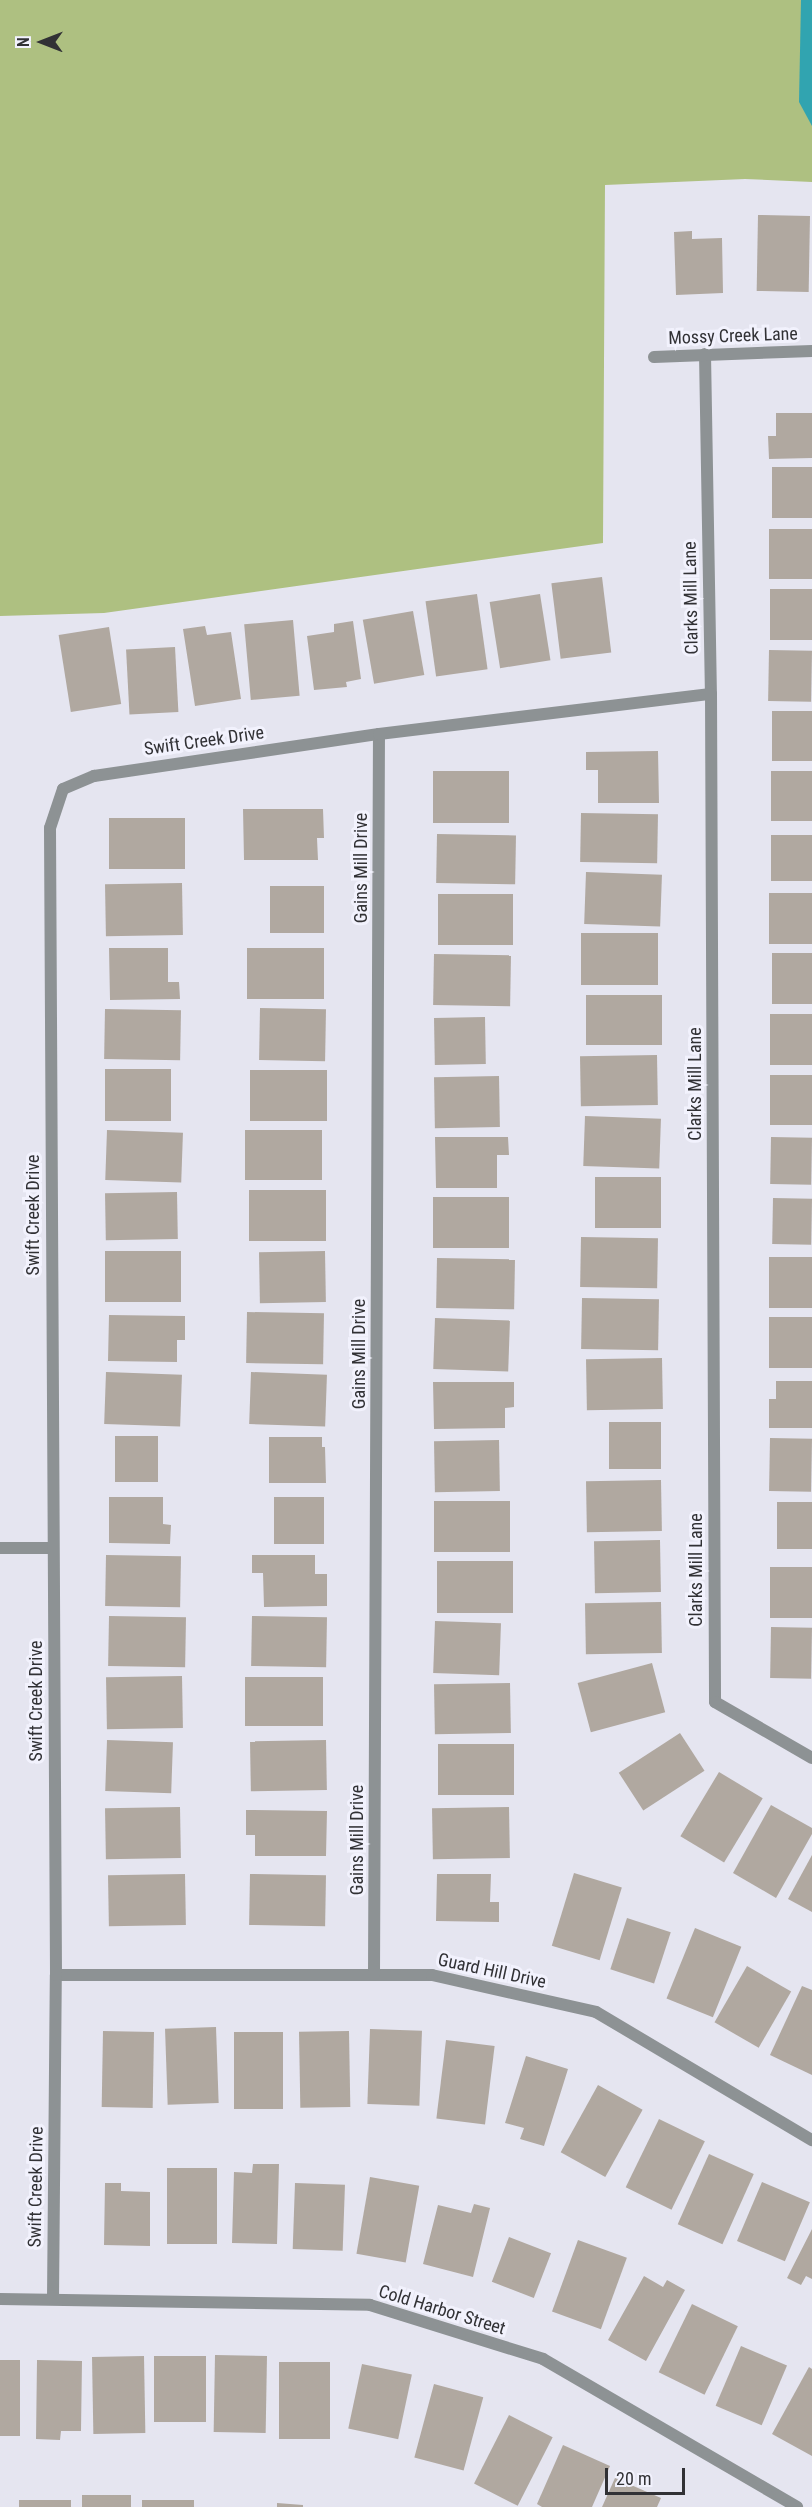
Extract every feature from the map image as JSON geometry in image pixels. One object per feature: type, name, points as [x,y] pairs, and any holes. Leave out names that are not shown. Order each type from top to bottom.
[{"type":"street","name":"Mossy Creek Lane","points":[[654,357],[812,351]]},
{"type":"street","name":"Clarks Mill Lane","points":[[705,354],[711,694],[715,1702],[812,1758]]},
{"type":"street","name":"Swift Creek Drive","points":[[53,2299],[56,1975],[50,828],[63,789],[94,776],[380,734],[711,694]]},
{"type":"street","name":"Gains Mill Drive","points":[[374,1975],[380,734]]},
{"type":"street","points":[[0,1548],[53,1548]]},
{"type":"street","name":"Guard Hill Drive","points":[[56,1975],[432,1975],[596,2012],[812,2140]]},
{"type":"street","name":"Cold Harbor Street","points":[[0,2298],[370,2305],[543,2359],[797,2507]]},
{"type":"green space","points":[[0,0],[812,0],[812,182],[745,179],[605,185],[603,543],[104,613],[0,616]]},
{"type":"water","points":[[801,0],[812,0],[812,126],[799,102]]},
{"type":"building","points":[[758,215],[810,216],[809,292],[757,291]]},
{"type":"building","points":[[692,231],[692,239],[722,238],[723,293],[676,295],[674,232]]},
{"type":"building","points":[[776,413],[812,413],[812,458],[769,459],[768,436],[776,436]]},
{"type":"building","points":[[772,467],[812,467],[812,518],[772,518]]},
{"type":"building","points":[[769,529],[812,529],[812,579],[769,579]]},
{"type":"building","points":[[602,577],[611,652],[561,659],[551,583]]},
{"type":"building","points":[[770,589],[812,589],[812,640],[770,640]]},
{"type":"building","points":[[477,594],[488,669],[436,676],[426,601]]},
{"type":"building","points":[[540,594],[550,660],[500,668],[490,602]]},
{"type":"building","points":[[413,611],[424,675],[374,684],[363,620]]},
{"type":"building","points":[[293,620],[300,696],[251,700],[244,624]]},
{"type":"building","points":[[353,621],[361,679],[346,682],[347,687],[314,690],[307,636],[334,632],[334,624]]},
{"type":"building","points":[[205,626],[207,635],[231,632],[241,699],[195,706],[183,629]]},
{"type":"building","points":[[109,627],[121,704],[71,712],[59,635]]},
{"type":"building","points":[[175,647],[178,712],[129,714],[126,650]]},
{"type":"building","points":[[769,650],[812,651],[811,702],[768,701]]},
{"type":"building","points":[[772,711],[812,711],[812,761],[772,761]]},
{"type":"building","points":[[658,751],[659,803],[598,803],[598,770],[586,770],[586,752]]},
{"type":"building","points":[[433,771],[509,771],[509,823],[433,823]]},
{"type":"building","points":[[771,771],[812,771],[812,821],[771,821]]},
{"type":"building","points":[[243,809],[323,809],[324,838],[317,838],[318,860],[244,860]]},
{"type":"building","points":[[581,813],[658,814],[657,863],[580,862]]},
{"type":"building","points":[[109,818],[185,818],[185,869],[109,869]]},
{"type":"building","points":[[437,834],[516,835],[515,884],[436,883]]},
{"type":"building","points":[[771,835],[812,835],[812,881],[771,881]]},
{"type":"building","points":[[586,872],[662,875],[660,927],[584,924]]},
{"type":"building","points":[[182,883],[183,935],[106,936],[105,884]]},
{"type":"building","points":[[270,886],[324,886],[324,933],[270,933]]},
{"type":"building","points":[[769,893],[812,893],[812,944],[769,944]]},
{"type":"building","points":[[438,894],[513,894],[513,945],[438,945]]},
{"type":"building","points":[[581,933],[658,933],[658,985],[581,985]]},
{"type":"building","points":[[109,948],[168,948],[168,982],[179,982],[180,999],[110,1000]]},
{"type":"building","points":[[247,948],[324,948],[324,999],[247,999]]},
{"type":"building","points":[[772,953],[812,953],[812,1004],[772,1004]]},
{"type":"building","points":[[434,954],[511,955],[510,1006],[433,1005]]},
{"type":"building","points":[[586,995],[662,995],[662,1045],[586,1045]]},
{"type":"building","points":[[260,1008],[326,1009],[325,1061],[259,1060]]},
{"type":"building","points":[[105,1009],[181,1010],[180,1060],[104,1059]]},
{"type":"building","points":[[770,1014],[812,1014],[812,1065],[770,1065]]},
{"type":"building","points":[[485,1017],[486,1064],[435,1065],[434,1018]]},
{"type":"building","points":[[657,1055],[658,1105],[581,1106],[580,1056]]},
{"type":"building","points":[[105,1069],[171,1069],[171,1121],[105,1121]]},
{"type":"building","points":[[250,1070],[327,1070],[327,1121],[250,1121]]},
{"type":"building","points":[[770,1075],[812,1075],[812,1125],[770,1125]]},
{"type":"building","points":[[499,1076],[500,1127],[435,1128],[434,1077]]},
{"type":"building","points":[[585,1116],[661,1119],[659,1169],[583,1166]]},
{"type":"building","points":[[107,1130],[183,1133],[181,1183],[105,1180]]},
{"type":"building","points":[[245,1130],[322,1130],[322,1180],[245,1180]]},
{"type":"building","points":[[435,1137],[508,1137],[509,1155],[497,1155],[497,1188],[436,1188]]},
{"type":"building","points":[[771,1137],[812,1138],[811,1185],[770,1184]]},
{"type":"building","points":[[595,1177],[661,1177],[661,1228],[595,1228]]},
{"type":"building","points":[[249,1190],[326,1190],[326,1241],[249,1241]]},
{"type":"building","points":[[177,1192],[178,1239],[106,1240],[105,1193]]},
{"type":"building","points":[[433,1197],[509,1197],[509,1248],[433,1248]]},
{"type":"building","points":[[773,1198],[812,1199],[811,1245],[772,1244]]},
{"type":"building","points":[[581,1237],[658,1238],[657,1288],[580,1287]]},
{"type":"building","points":[[105,1251],[181,1251],[181,1302],[105,1302]]},
{"type":"building","points":[[325,1251],[326,1302],[260,1303],[259,1252]]},
{"type":"building","points":[[769,1257],[812,1257],[812,1308],[769,1308]]},
{"type":"building","points":[[437,1258],[515,1259],[514,1309],[436,1308]]},
{"type":"building","points":[[582,1298],[659,1299],[658,1350],[581,1349]]},
{"type":"building","points":[[247,1312],[324,1313],[323,1364],[246,1363]]},
{"type":"building","points":[[109,1315],[185,1316],[185,1340],[177,1340],[177,1362],[108,1361]]},
{"type":"building","points":[[769,1317],[812,1317],[812,1368],[769,1368]]},
{"type":"building","points":[[435,1318],[510,1321],[508,1372],[433,1369]]},
{"type":"building","points":[[662,1358],[663,1409],[587,1410],[586,1359]]},
{"type":"building","points":[[106,1372],[182,1375],[180,1427],[104,1424]]},
{"type":"building","points":[[251,1372],[327,1375],[325,1427],[249,1424]]},
{"type":"building","points":[[776,1381],[812,1381],[812,1428],[769,1428],[769,1399],[776,1399]]},
{"type":"building","points":[[433,1382],[514,1382],[514,1407],[505,1408],[505,1428],[434,1429]]},
{"type":"building","points":[[609,1422],[661,1422],[661,1469],[609,1469]]},
{"type":"building","points":[[115,1436],[158,1436],[158,1482],[115,1482]]},
{"type":"building","points":[[269,1437],[322,1437],[322,1447],[325,1447],[326,1483],[269,1483]]},
{"type":"building","points":[[770,1438],[812,1439],[811,1492],[769,1491]]},
{"type":"building","points":[[499,1440],[500,1491],[435,1492],[434,1441]]},
{"type":"building","points":[[661,1480],[662,1531],[587,1532],[586,1481]]},
{"type":"building","points":[[109,1497],[163,1497],[163,1524],[171,1525],[170,1544],[109,1543]]},
{"type":"building","points":[[274,1497],[324,1497],[324,1544],[274,1544]]},
{"type":"building","points":[[434,1501],[510,1501],[510,1552],[434,1552]]},
{"type":"building","points":[[777,1502],[812,1502],[812,1549],[777,1549]]},
{"type":"building","points":[[660,1540],[661,1592],[595,1593],[594,1541]]},
{"type":"building","points":[[106,1555],[181,1556],[180,1607],[105,1606]]},
{"type":"building","points":[[252,1555],[315,1555],[315,1574],[327,1574],[327,1606],[264,1607],[263,1573],[252,1573]]},
{"type":"building","points":[[437,1561],[513,1561],[513,1613],[437,1613]]},
{"type":"building","points":[[770,1567],[812,1567],[812,1618],[770,1618]]},
{"type":"building","points":[[661,1602],[662,1653],[586,1654],[585,1603]]},
{"type":"building","points":[[109,1616],[186,1617],[185,1667],[108,1666]]},
{"type":"building","points":[[252,1616],[327,1617],[326,1667],[251,1666]]},
{"type":"building","points":[[435,1621],[501,1623],[499,1675],[433,1673]]},
{"type":"building","points":[[771,1627],[812,1628],[811,1679],[770,1678]]},
{"type":"building","points":[[652,1663],[665,1712],[591,1732],[578,1683]]},
{"type":"building","points":[[182,1676],[183,1728],[107,1729],[106,1677]]},
{"type":"building","points":[[245,1677],[323,1677],[323,1726],[245,1726]]},
{"type":"building","points":[[510,1683],[511,1733],[435,1734],[434,1684]]},
{"type":"building","points":[[680,1733],[705,1771],[643,1810],[619,1773]]},
{"type":"building","points":[[107,1740],[173,1742],[171,1793],[105,1791]]},
{"type":"building","points":[[326,1740],[327,1790],[251,1791],[250,1741]]},
{"type":"building","points":[[438,1744],[514,1744],[514,1795],[438,1795]]},
{"type":"building","points":[[719,1772],[763,1798],[724,1863],[680,1836]]},
{"type":"building","points":[[771,1805],[812,1828],[812,1834],[776,1898],[733,1873]]},
{"type":"building","points":[[180,1807],[181,1858],[106,1859],[105,1808]]},
{"type":"building","points":[[509,1807],[510,1858],[433,1859],[432,1808]]},
{"type":"building","points":[[246,1810],[327,1811],[326,1856],[255,1856],[255,1835],[246,1835]]},
{"type":"building","points":[[812,1855],[812,1912],[788,1899]]},
{"type":"building","points":[[574,1873],[622,1888],[600,1960],[552,1946]]},
{"type":"building","points":[[185,1874],[186,1925],[109,1926],[108,1875]]},
{"type":"building","points":[[250,1874],[326,1875],[325,1926],[249,1925]]},
{"type":"building","points":[[437,1874],[491,1874],[490,1902],[499,1902],[499,1922],[436,1921]]},
{"type":"building","points":[[627,1918],[671,1932],[654,1984],[610,1969]]},
{"type":"building","points":[[695,1928],[741,1947],[713,2017],[667,1998]]},
{"type":"building","points":[[747,1966],[791,1991],[759,2048],[714,2022]]},
{"type":"building","points":[[802,1986],[812,1990],[812,2075],[770,2055]]},
{"type":"building","points":[[216,2027],[219,2103],[168,2105],[165,2029]]},
{"type":"building","points":[[370,2029],[422,2031],[419,2106],[367,2104]]},
{"type":"building","points":[[103,2031],[154,2032],[153,2108],[102,2107]]},
{"type":"building","points":[[349,2031],[350,2107],[300,2108],[299,2032]]},
{"type":"building","points":[[234,2032],[283,2032],[283,2109],[234,2109]]},
{"type":"building","points":[[446,2040],[495,2046],[485,2124],[436,2118]]},
{"type":"building","points":[[526,2056],[568,2069],[544,2146],[520,2139],[524,2128],[505,2123]]},
{"type":"building","points":[[598,2085],[643,2110],[605,2177],[561,2152]]},
{"type":"building","points":[[659,2119],[705,2141],[672,2210],[626,2187]]},
{"type":"building","points":[[709,2154],[754,2174],[722,2244],[678,2224]]},
{"type":"building","points":[[253,2164],[279,2164],[277,2244],[232,2243],[234,2172],[252,2173]]},
{"type":"building","points":[[167,2168],[217,2168],[217,2244],[167,2244]]},
{"type":"building","points":[[370,2177],[419,2186],[406,2262],[356,2254]]},
{"type":"building","points":[[762,2182],[810,2202],[785,2261],[737,2241]]},
{"type":"building","points":[[105,2183],[121,2183],[121,2191],[150,2192],[150,2246],[104,2245]]},
{"type":"building","points":[[295,2183],[345,2185],[343,2251],[293,2249]]},
{"type":"building","points":[[474,2204],[490,2208],[473,2277],[423,2264],[438,2205],[471,2213]]},
{"type":"building","points":[[812,2229],[812,2279],[806,2276],[801,2285],[787,2278]]},
{"type":"building","points":[[509,2237],[551,2253],[534,2298],[492,2282]]},
{"type":"building","points":[[578,2240],[627,2258],[601,2329],[552,2311]]},
{"type":"building","points":[[644,2276],[663,2287],[667,2280],[685,2290],[646,2361],[608,2340]]},
{"type":"building","points":[[692,2304],[738,2326],[705,2395],[659,2372]]},
{"type":"building","points":[[741,2346],[787,2366],[762,2425],[716,2406]]},
{"type":"building","points":[[215,2355],[267,2356],[266,2433],[214,2432]]},
{"type":"building","points":[[144,2356],[145,2433],[93,2434],[92,2357]]},
{"type":"building","points":[[154,2356],[206,2356],[206,2422],[154,2422]]},
{"type":"building","points":[[0,2360],[20,2360],[20,2436],[0,2436]]},
{"type":"building","points":[[37,2360],[82,2361],[81,2431],[61,2431],[60,2440],[36,2439]]},
{"type":"building","points":[[279,2362],[330,2362],[330,2439],[279,2439]]},
{"type":"building","points":[[362,2364],[412,2375],[398,2439],[348,2429]]},
{"type":"building","points":[[809,2367],[812,2369],[812,2456],[772,2434]]},
{"type":"building","points":[[434,2384],[483,2397],[464,2471],[414,2457]]},
{"type":"building","points":[[509,2415],[553,2437],[518,2506],[474,2484]]},
{"type":"building","points":[[563,2445],[610,2466],[592,2507],[542,2507],[537,2504]]},
{"type":"building","points":[[615,2478],[661,2498],[657,2507],[602,2507]]},
{"type":"building","points":[[82,2495],[131,2495],[131,2507],[82,2507]]},
{"type":"building","points":[[19,2500],[71,2500],[71,2507],[19,2507]]},
{"type":"building","points":[[142,2500],[194,2500],[194,2507],[142,2507]]},
{"type":"building","points":[[277,2503],[303,2505],[303,2507],[277,2507]]}]
